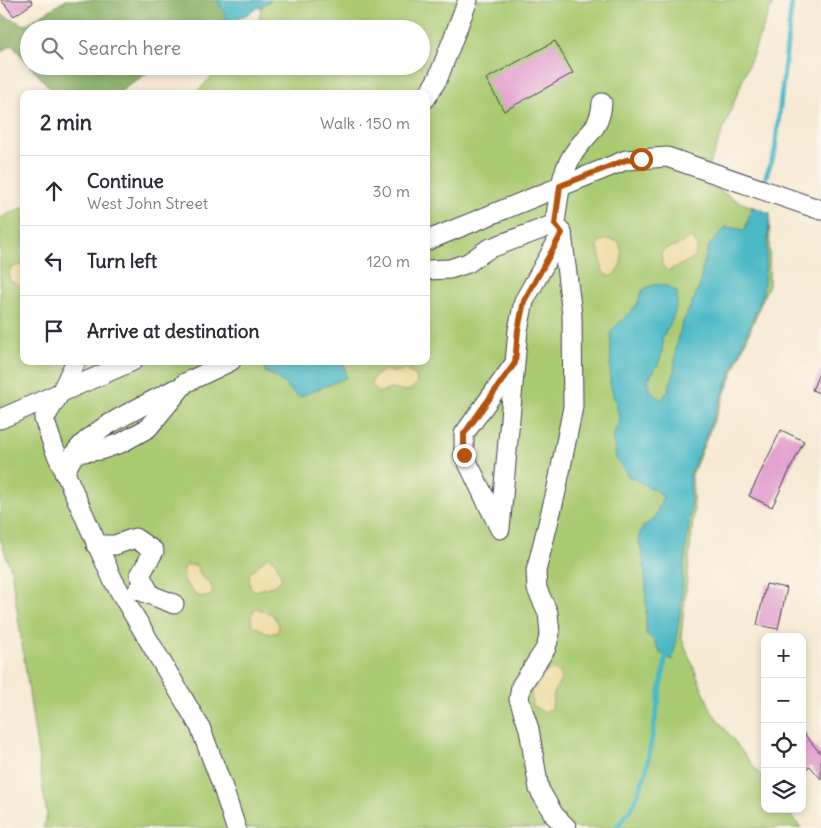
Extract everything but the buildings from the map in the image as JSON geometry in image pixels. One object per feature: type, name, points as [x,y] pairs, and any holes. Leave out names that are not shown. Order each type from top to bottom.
[{"type":"street","points":[[430,91],[438,78],[468,0]]},
{"type":"street","points":[[567,828],[554,815],[539,789],[529,729],[519,699],[520,686],[546,648],[550,633],[548,613],[537,589],[536,571],[556,492],[573,407],[572,315],[559,229],[560,186],[572,156],[597,127],[602,103]]},
{"type":"street","points":[[430,239],[626,160],[667,157],[821,210]]},
{"type":"street","points":[[430,270],[450,269],[468,263],[488,248],[559,229]]},
{"type":"street","points":[[515,363],[464,434],[464,455],[500,529],[518,330],[524,301],[559,229]]},
{"type":"street","points":[[74,365],[62,390],[44,419],[64,473],[114,580],[200,727],[236,828]]},
{"type":"street","points":[[0,418],[123,365]]},
{"type":"street","points":[[64,473],[75,453],[100,450],[120,443],[148,428],[185,383],[223,365]]},
{"type":"street","points":[[96,544],[115,545],[135,538],[154,551],[140,575],[150,594]]},
{"type":"street","points":[[114,580],[174,604]]},
{"type":"green space","points":[[66,0],[217,0],[234,14],[225,20],[33,20]]},
{"type":"green space","points":[[271,0],[774,0],[703,181],[739,202],[770,213],[769,284],[692,475],[694,511],[681,637],[712,712],[761,776],[761,813],[789,813],[801,828],[43,828],[47,816],[11,569],[0,539],[0,218],[20,209],[20,365],[430,365],[430,90],[199,90],[213,75],[430,75],[430,20],[259,20],[261,7]]},
{"type":"green space","points":[[0,14],[20,23],[20,54],[12,45],[0,53]]},
{"type":"green space","points":[[38,75],[144,75],[123,90],[51,90]]},
{"type":"sand","points":[[687,238],[693,238],[697,248],[694,258],[668,271],[662,265],[661,252],[667,248],[679,245]]},
{"type":"sand","points":[[609,239],[619,242],[622,252],[620,266],[610,277],[603,272],[598,246],[601,241]]},
{"type":"sand","points":[[20,265],[20,285],[10,281],[9,273],[12,267]]},
{"type":"sand","points":[[384,370],[393,372],[406,370],[416,376],[417,383],[409,391],[389,389],[378,393],[371,383],[375,376]]},
{"type":"sand","points":[[267,557],[275,561],[282,578],[276,585],[255,591],[250,587],[249,574]]},
{"type":"sand","points":[[188,565],[196,565],[201,576],[210,582],[213,592],[209,597],[197,596],[185,582],[182,570]]},
{"type":"sand","points":[[256,608],[272,614],[279,624],[278,632],[270,634],[252,625],[251,614]]},
{"type":"sand","points":[[551,669],[559,672],[561,680],[554,691],[552,709],[543,712],[532,705],[531,692],[546,672]]},
{"type":"water","points":[[217,0],[271,0],[238,20],[227,20]]},
{"type":"water","points":[[752,207],[770,213],[763,294],[690,475],[691,508],[682,599],[673,660],[660,653],[654,640],[646,634],[645,574],[638,538],[643,527],[654,519],[663,497],[655,490],[628,476],[616,459],[613,437],[620,420],[610,383],[611,331],[634,308],[645,289],[654,285],[664,285],[677,292],[676,310],[662,338],[663,344],[660,360],[648,379],[651,392],[661,400],[668,391],[674,373],[676,346],[682,324],[700,286],[702,269],[709,246],[726,227],[745,230]]},
{"type":"water","points":[[265,365],[344,365],[346,378],[299,397],[280,381],[265,372]]},
{"type":"waterway","points":[[765,179],[775,151],[792,0]]},
{"type":"waterway","points":[[616,828],[634,804],[646,772],[666,657]]},
{"type":"route","points":[[464,455],[464,434],[515,363],[518,330],[524,301],[562,233],[555,224],[560,186],[626,160],[641,159]]}]
